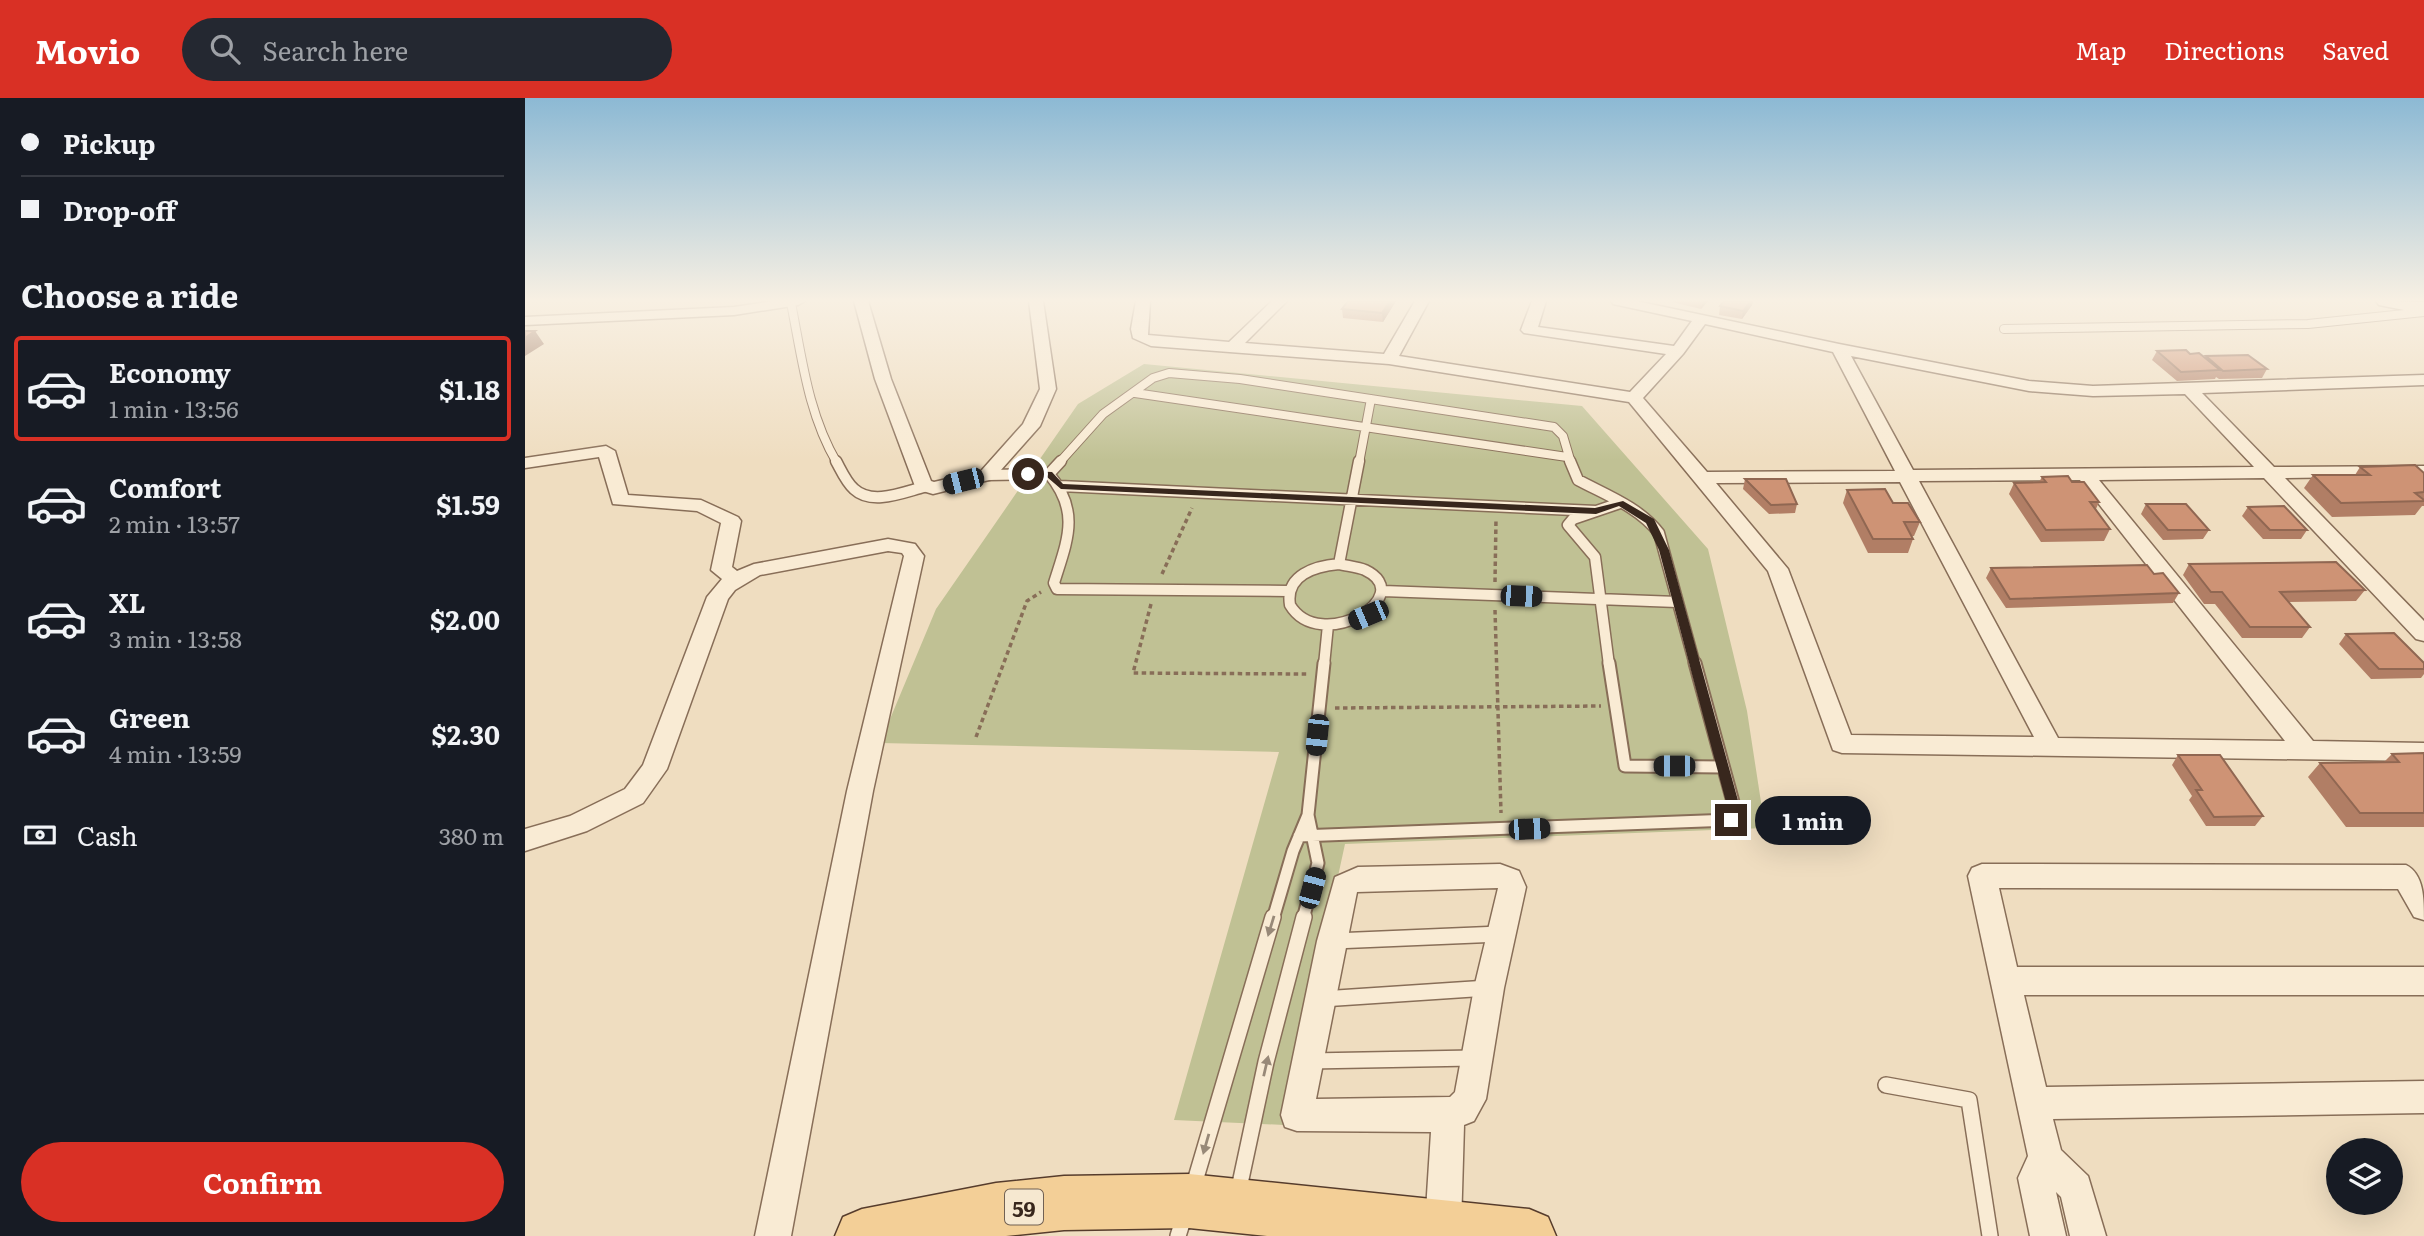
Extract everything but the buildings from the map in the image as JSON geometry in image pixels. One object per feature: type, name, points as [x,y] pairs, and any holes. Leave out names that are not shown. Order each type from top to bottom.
[{"type":"main road","name":"59","points":[[862,1236],[996,1210],[1037,1205],[1301,1217],[1443,1226],[1529,1236]]},
{"type":"street","points":[[876,354],[924,486],[938,487],[987,475],[1031,426],[1048,389],[1043,354]]},
{"type":"street","points":[[1331,354],[1389,359],[1635,398],[1778,569],[1842,744],[2424,752]]},
{"type":"street","points":[[1389,359],[1392,354]]},
{"type":"street","points":[[1635,398],[1675,354]]},
{"type":"street","points":[[1842,354],[2051,747]]},
{"type":"street","points":[[1865,354],[2029,386],[2092,391],[2424,380]]},
{"type":"street","points":[[2189,389],[2424,634]]},
{"type":"street","points":[[525,463],[606,451],[620,500],[701,506],[731,521],[721,570],[738,580]]},
{"type":"street","points":[[1702,478],[2423,473]]},
{"type":"street","points":[[2085,474],[2307,751]]},
{"type":"street","points":[[525,840],[578,824],[634,796],[654,769],[718,597],[728,585],[754,570],[888,545],[908,548],[914,556],[860,792],[773,1236]]},
{"type":"street","points":[[2088,1236],[2076,1188],[2046,1159],[1982,876],[2406,877],[2424,908]]},
{"type":"street","points":[[1505,877],[1512,883],[1489,988],[1470,1099],[1462,1109],[1448,1116],[1297,1115],[1331,941],[1342,891],[1351,881],[1505,877]]},
{"type":"street","points":[[2006,981],[2424,981]]},
{"type":"street","points":[[2034,1103],[2424,1097]]},
{"type":"street","points":[[1443,1226],[1448,1116]]},
{"type":"street","points":[[2046,1159],[2035,1178],[2047,1236]]},
{"type":"lane","points":[[803,354],[811,404],[826,444],[852,488],[858,494],[870,497],[892,495],[924,486]]},
{"type":"lane","points":[[1049,474],[1103,414],[1157,376],[1175,373],[1240,379],[1554,427],[1564,435],[1567,457],[1578,480],[1650,521],[1658,533],[1723,767],[1735,815],[1731,820],[1306,836]]},
{"type":"lane","points":[[1135,393],[1567,457]]},
{"type":"lane","points":[[1339,564],[1371,399]]},
{"type":"lane","points":[[987,475],[1049,474],[1061,486],[1070,529],[1054,586],[1063,590],[1289,591]]},
{"type":"lane","points":[[1061,486],[1596,511]]},
{"type":"lane","points":[[1620,503],[1573,519],[1568,525],[1595,557],[1614,705],[1625,766],[1723,767]]},
{"type":"lane","points":[[1339,564],[1370,571],[1380,580],[1383,592],[1380,603],[1368,615],[1350,622],[1328,625],[1309,621],[1294,612],[1288,602],[1289,591],[1295,580],[1307,572],[1339,564]]},
{"type":"lane","points":[[1383,592],[1677,602]]},
{"type":"lane","points":[[1201,1214],[1306,836],[1328,625]]},
{"type":"lane","points":[[1201,1214],[1266,1062],[1318,863],[1306,836]]},
{"type":"lane","points":[[1331,941],[1503,933]]},
{"type":"lane","points":[[1320,999],[1489,988]]},
{"type":"lane","points":[[1307,1062],[1479,1058]]},
{"type":"lane","points":[[1886,1085],[1969,1100],[1990,1236]]},
{"type":"path","points":[[1199,493],[1155,591],[1133,673],[1323,674]]},
{"type":"path","points":[[1496,507],[1496,706],[1501,830]]},
{"type":"path","points":[[976,737],[1027,601],[1054,586]]},
{"type":"path","points":[[1319,708],[1614,705]]},
{"type":"green space","points":[[1144,364],[1582,406],[1708,549],[1747,711],[1765,828],[1345,844],[1284,1125],[1174,1120],[1279,752],[880,743],[936,609],[1078,404]]},
{"type":"route","points":[[1028,474],[1049,474],[1061,486],[1596,511],[1620,503],[1635,510],[1650,521],[1664,550],[1733,802],[1735,815],[1731,820]]}]
